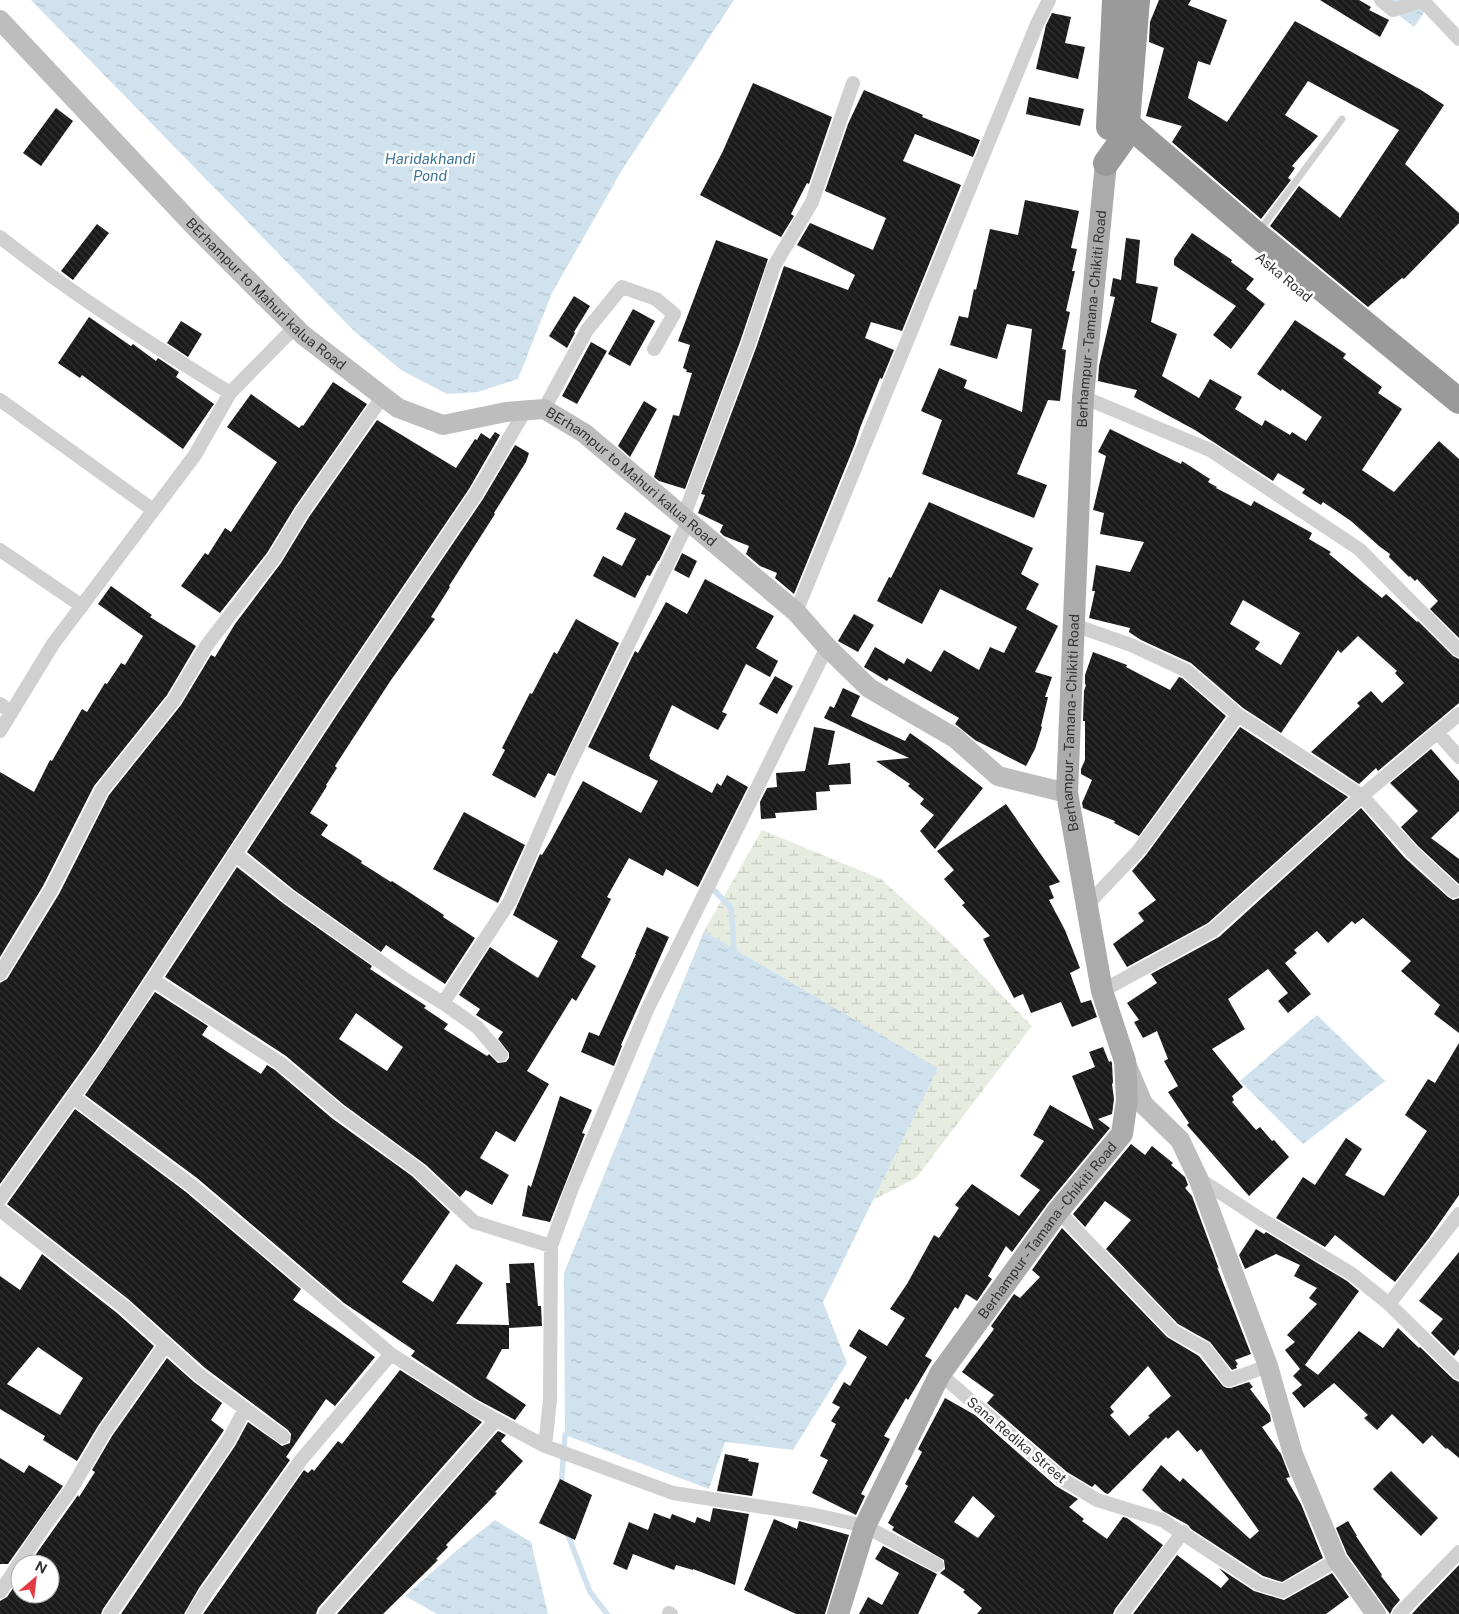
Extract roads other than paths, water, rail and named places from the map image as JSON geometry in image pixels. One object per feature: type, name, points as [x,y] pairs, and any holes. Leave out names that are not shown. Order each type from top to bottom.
[{"type":"highway","points":[[1115,0],[1117,127]]},
{"type":"highway","points":[[1106,163],[1117,127],[1137,0]]},
{"type":"highway","points":[[1117,127],[1257,235],[1459,401]]},
{"type":"highway","name":"Aska Road","points":[[1117,127],[1459,421]]},
{"type":"main road","name":"Berhampur - Tamana - Chikiti Road","points":[[838,1614],[865,1526],[940,1374],[1058,1211],[1122,1134],[1127,1100],[1125,1061],[1102,991],[1067,794],[1083,397],[1106,163]]},
{"type":"street","points":[[796,612],[1037,24],[1049,0]]},
{"type":"street","points":[[1380,0],[1393,10],[1424,0],[1459,38]]},
{"type":"street","name":"BErhampur to Mahuri kalua Road","points":[[0,20],[195,227],[303,335],[398,408],[443,425],[506,412],[534,410],[584,433],[796,612],[869,688],[955,738],[998,776],[1067,794]]},
{"type":"street","points":[[443,1003],[510,901],[565,774],[685,520],[748,345],[774,266],[812,202],[853,83]]},
{"type":"street","points":[[0,237],[132,332],[230,392]]},
{"type":"street","points":[[0,1199],[153,980],[339,697],[587,330],[622,287],[656,299],[674,314],[654,349]]},
{"type":"street","points":[[0,731],[6,708],[195,455],[230,392],[295,327]]},
{"type":"street","points":[[0,974],[51,890],[102,790],[174,700],[207,645],[274,558],[302,512],[383,396]]},
{"type":"street","points":[[1083,397],[1210,450],[1359,549],[1459,650]]},
{"type":"street","points":[[0,400],[153,510]]},
{"type":"street","points":[[0,550],[82,606]]},
{"type":"street","points":[[1074,626],[1131,645],[1187,671],[1238,715],[1362,796],[1412,852],[1454,891]]},
{"type":"street","points":[[545,1446],[550,1400],[551,1246],[572,1188],[647,1010],[828,647]]},
{"type":"street","points":[[1102,991],[1213,930],[1362,796],[1459,714]]},
{"type":"street","points":[[1087,905],[1139,850],[1238,715]]},
{"type":"street","points":[[1437,732],[1459,757]]},
{"type":"street","points":[[235,854],[290,897],[406,980],[477,1027],[501,1055]]},
{"type":"street","points":[[153,980],[280,1063],[339,1112],[419,1170],[474,1222],[551,1246]]},
{"type":"street","points":[[1125,1061],[1143,1104],[1180,1140],[1198,1178],[1268,1366],[1293,1454],[1337,1560],[1376,1614]]},
{"type":"street","points":[[73,1097],[214,1204],[391,1354],[496,1420],[545,1446],[673,1493],[815,1515],[865,1526],[937,1565]]},
{"type":"street","points":[[1198,1178],[1352,1274],[1390,1304],[1459,1373]]},
{"type":"street","points":[[0,1210],[109,1295],[199,1375],[283,1437]]},
{"type":"street","points":[[1058,1211],[1173,1331],[1205,1349],[1229,1380],[1268,1366]]},
{"type":"street","points":[[1390,1304],[1459,1214]]},
{"type":"street","points":[[0,1592],[70,1491],[105,1431],[166,1344]]},
{"type":"street","points":[[193,1614],[301,1460],[391,1354]]},
{"type":"street","name":"Sana Redika Street","points":[[940,1374],[1062,1479],[1097,1500],[1162,1520],[1183,1532],[1259,1584],[1283,1591],[1337,1560]]},
{"type":"street","points":[[110,1614],[228,1441],[245,1409]]},
{"type":"street","points":[[325,1614],[496,1420]]},
{"type":"street","points":[[1122,1614],[1183,1532]]},
{"type":"street","points":[[1399,1614],[1459,1552]]},
{"type":"lane","points":[[1257,235],[1342,119]]},
{"type":"water","name":"Haridakhandi Pond","points":[[31,0],[734,0],[622,170],[552,293],[518,379],[478,392],[447,394],[401,370],[354,331]]},
{"type":"water","points":[[1379,0],[1433,0],[1414,27]]},
{"type":"water","points":[[704,931],[938,1068],[823,1302],[847,1363],[793,1450],[725,1442],[709,1489],[565,1435],[564,1273]]},
{"type":"water","points":[[1317,1015],[1385,1081],[1303,1144],[1240,1081]]},
{"type":"water","points":[[495,1520],[531,1542],[548,1614],[437,1614],[405,1596],[456,1551]]},
{"type":"waterway","points":[[710,886],[731,908],[734,949],[732,956]]},
{"type":"waterway","points":[[561,1487],[565,1435],[569,1430]]},
{"type":"waterway","points":[[566,1530],[590,1592],[607,1614]]}]
